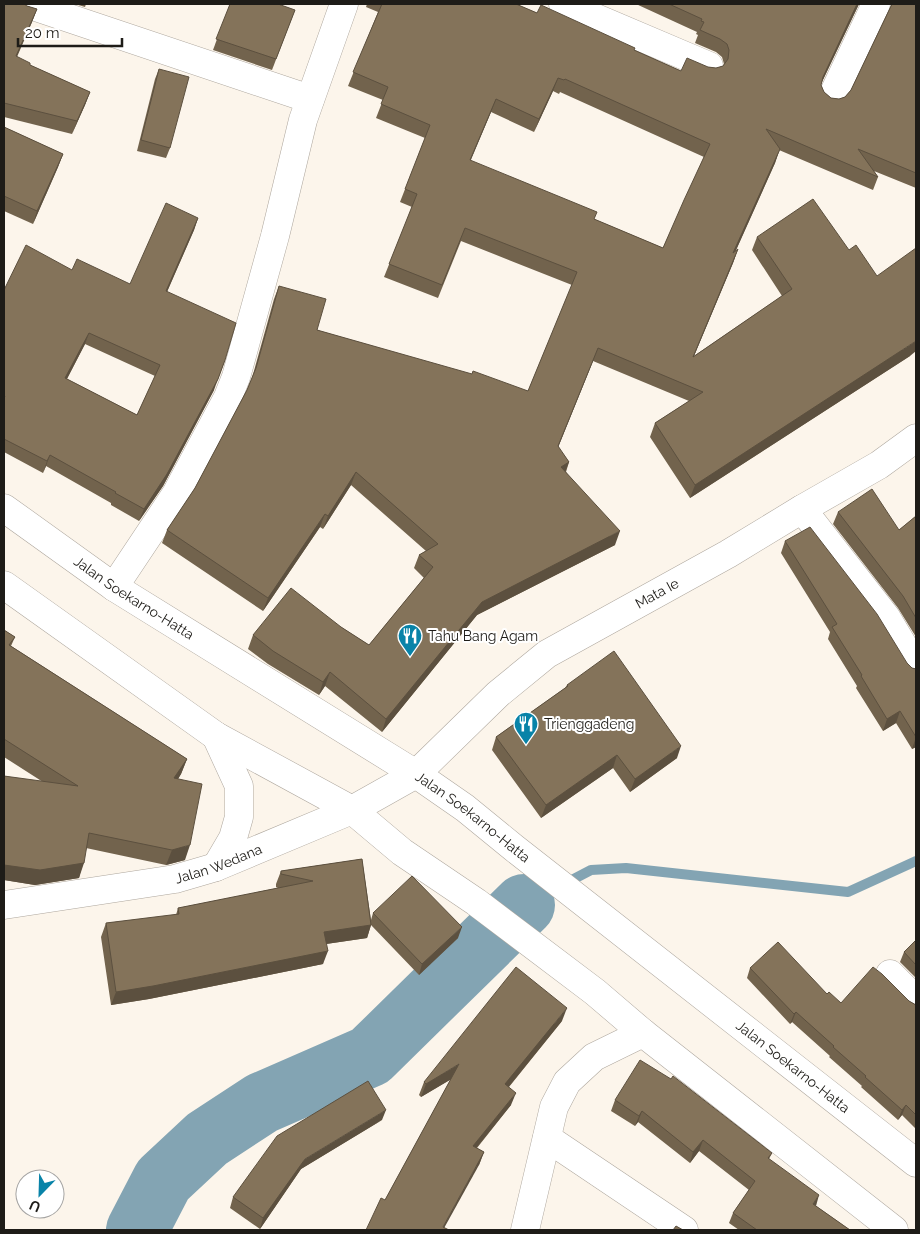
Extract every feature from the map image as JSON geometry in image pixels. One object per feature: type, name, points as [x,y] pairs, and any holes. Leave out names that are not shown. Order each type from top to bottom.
[{"type":"main road","points":[[27,4],[310,99]]},
{"type":"main road","points":[[114,587],[176,494],[210,431],[236,377],[272,245],[303,120],[344,4]]},
{"type":"main road","points":[[563,4],[710,66]]},
{"type":"main road","points":[[832,97],[876,4]]},
{"type":"main road","name":"Mata Ie","points":[[416,774],[498,694],[547,654],[728,554],[879,465],[916,438]]},
{"type":"main road","name":"Jalan Soekarno-Hatta","points":[[4,508],[114,587],[416,774],[465,808],[660,963],[916,1162]]},
{"type":"main road","points":[[802,509],[886,616],[916,667]]},
{"type":"main road","points":[[4,585],[216,736],[352,810],[402,852],[476,902],[595,992],[644,1033],[894,1230]]},
{"type":"main road","points":[[216,736],[239,786],[239,818],[233,838],[216,867]]},
{"type":"main road","name":"Jalan Wedana","points":[[4,905],[175,879],[216,867],[352,810],[416,774]]},
{"type":"main road","points":[[890,974],[916,1000]]},
{"type":"main road","points":[[525,1230],[554,1107],[567,1082],[594,1057],[644,1033]]},
{"type":"main road","points":[[547,1138],[684,1230]]},
{"type":"building","points":[[4,4],[24,4],[37,9],[16,56],[30,63],[30,65],[90,92],[77,121],[4,103]]},
{"type":"building","points":[[230,4],[278,4],[295,10],[276,59],[216,39]]},
{"type":"building","points":[[382,4],[516,4],[537,13],[541,5],[681,71],[687,58],[708,67],[716,68],[723,66],[728,59],[729,50],[727,44],[720,39],[700,30],[704,22],[701,21],[702,19],[669,4],[857,4],[821,85],[824,92],[831,98],[839,99],[845,97],[851,90],[892,4],[916,4],[916,173],[858,149],[878,177],[766,129],[780,149],[733,253],[738,249],[693,357],[792,289],[757,237],[813,199],[849,250],[856,245],[877,276],[916,248],[916,341],[695,485],[655,423],[703,392],[598,348],[558,446],[569,462],[561,467],[620,531],[482,602],[386,719],[330,672],[323,682],[273,651],[253,635],[291,588],[341,627],[369,645],[433,567],[419,555],[438,544],[356,472],[328,516],[325,514],[268,598],[167,530],[195,488],[247,390],[256,368],[279,286],[326,299],[317,330],[472,374],[473,371],[528,391],[577,272],[465,228],[442,285],[389,264],[417,194],[405,189],[430,125],[381,104],[388,87],[353,72]],"holes":[[[558,78],[710,144],[663,248],[594,219],[597,212],[470,160],[496,99],[539,119]]]},
{"type":"building","points":[[159,69],[189,77],[170,148],[141,140]]},
{"type":"building","points":[[4,127],[63,154],[37,211],[4,196]]},
{"type":"building","points":[[166,203],[198,218],[166,291],[236,323],[218,379],[167,474],[144,509],[50,455],[47,461],[4,439],[4,290],[26,245],[72,270],[77,259],[130,284]],"holes":[[[89,333],[160,365],[137,415],[65,378]]]},
{"type":"building","points":[[872,489],[899,530],[916,516],[916,618],[903,596],[838,512]]},
{"type":"building","points":[[810,527],[877,614],[907,663],[916,669],[916,737],[900,711],[887,719],[832,627],[837,624],[785,541]]},
{"type":"building","points":[[4,630],[15,637],[9,645],[187,759],[174,778],[202,784],[190,845],[172,850],[89,833],[84,863],[40,870],[4,865],[4,776],[78,786],[4,739]]},
{"type":"building","points":[[614,651],[681,746],[635,779],[617,755],[546,805],[496,737]]},
{"type":"building","points":[[362,859],[371,925],[324,932],[328,951],[116,992],[106,923],[179,914],[178,908],[313,881],[281,874],[281,871]]},
{"type":"building","points":[[412,876],[462,927],[422,964],[373,913]]},
{"type":"building","points":[[916,940],[916,965],[904,952]]},
{"type":"building","points":[[778,942],[827,994],[829,992],[841,1003],[873,967],[909,1001],[916,1005],[916,1115],[906,1105],[902,1110],[796,1012],[794,1014],[750,968]]},
{"type":"building","points":[[516,967],[567,1008],[505,1084],[516,1093],[473,1146],[484,1152],[443,1227],[449,1230],[366,1230],[381,1198],[385,1200],[459,1064],[426,1084],[424,1082]]},
{"type":"building","points":[[640,1060],[671,1079],[673,1076],[772,1153],[768,1158],[819,1195],[813,1204],[850,1230],[757,1230],[733,1213],[755,1181],[703,1140],[693,1152],[642,1111],[639,1116],[615,1100]]},
{"type":"building","points":[[368,1081],[386,1110],[305,1159],[263,1218],[233,1197],[277,1136]]},
{"type":"building","points":[[676,1226],[683,1230],[673,1230]]},
{"type":"waterway","points":[[524,905],[591,870],[626,868],[848,892],[916,861]]},
{"type":"waterway","points":[[137,1230],[163,1180],[207,1139],[262,1103],[370,1056],[524,905]]},
{"type":"place","name":"Tahu Bang Agam","points":[[410,657]]},
{"type":"place","name":"Trienggadeng","points":[[526,745]]}]
